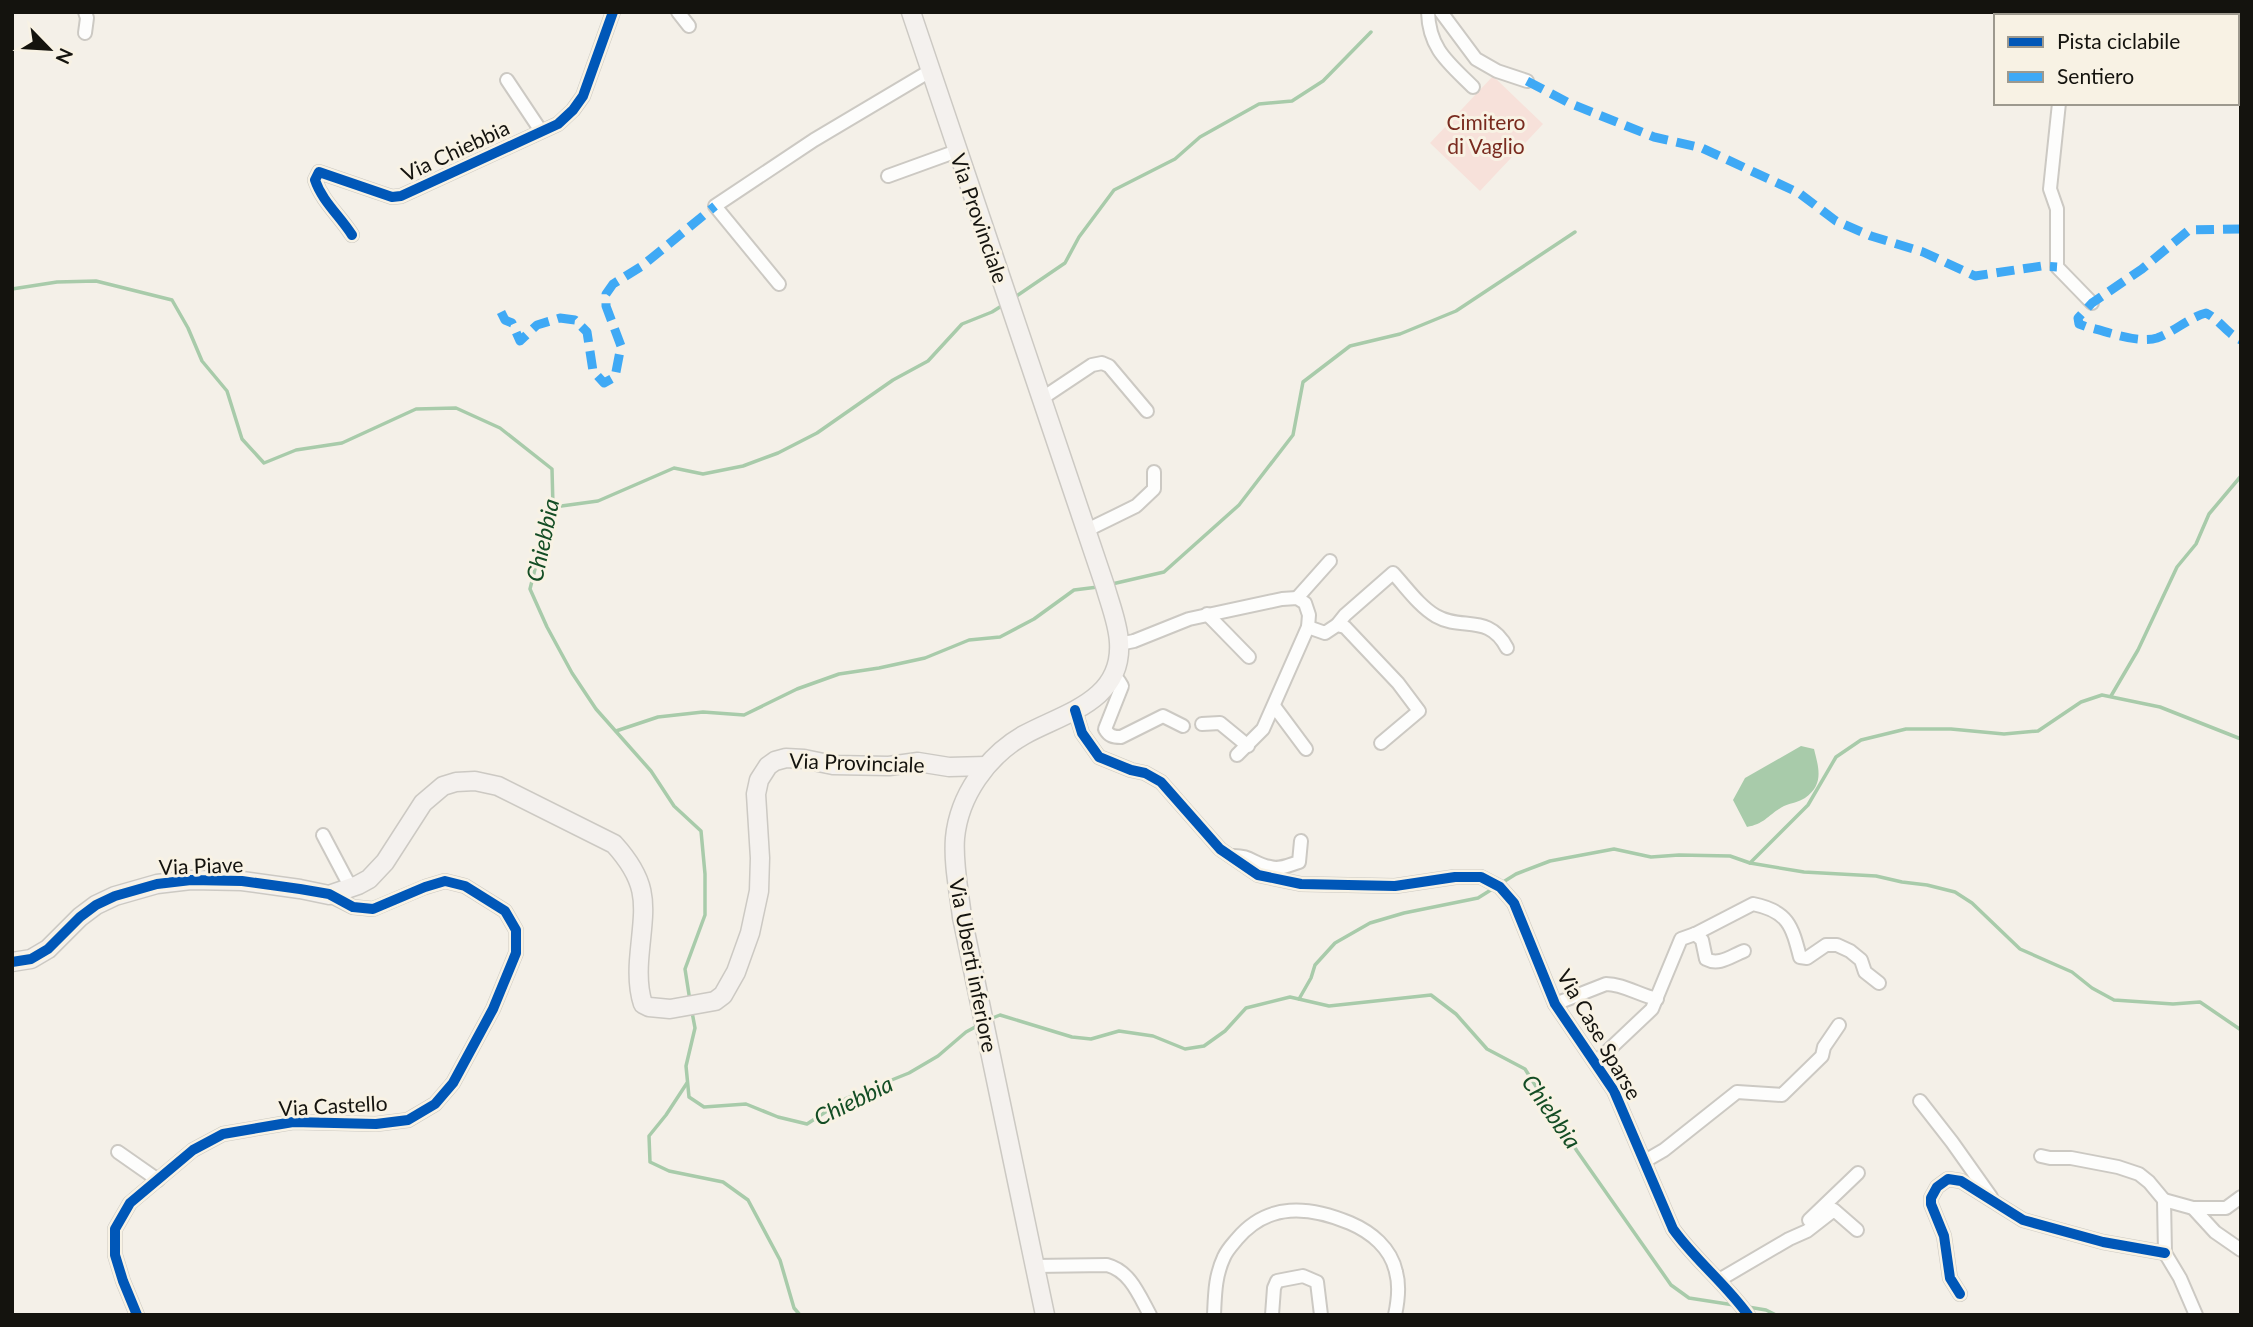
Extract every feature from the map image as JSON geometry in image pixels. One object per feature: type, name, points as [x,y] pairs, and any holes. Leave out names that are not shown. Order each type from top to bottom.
[{"type":"street","points":[[85,12],[85,33]]},
{"type":"street","name":"Via Chiebbia","points":[[352,235],[318,188],[315,180],[319,172],[392,197],[401,196],[558,124],[583,96],[613,12]]},
{"type":"street","points":[[677,12],[689,26]]},
{"type":"street","name":"Via Provinciale","points":[[911,12],[1105,586],[1119,644]]},
{"type":"street","points":[[1428,12],[1438,51],[1473,87]]},
{"type":"street","points":[[1441,12],[1476,59],[1497,71],[1527,81]]},
{"type":"street","points":[[779,284],[715,206],[814,140],[930,71]]},
{"type":"street","points":[[507,80],[541,131]]},
{"type":"street","points":[[2059,105],[2050,190],[2057,209],[2057,267],[2092,303]]},
{"type":"street","points":[[888,176],[957,151]]},
{"type":"street","points":[[1041,399],[1092,365],[1102,363],[1109,366],[1147,411]]},
{"type":"street","points":[[1085,531],[1136,506],[1154,489],[1154,472]]},
{"type":"street","points":[[1297,598],[1330,561]]},
{"type":"street","points":[[1308,627],[1325,632],[1338,625],[1345,615],[1393,573],[1437,617],[1478,624],[1498,635],[1507,648]]},
{"type":"street","points":[[1183,726],[1163,716],[1121,737],[1107,734],[1106,723],[1122,686],[1112,678],[1119,644],[1207,614],[1297,598],[1306,603],[1308,627],[1263,729],[1237,755]]},
{"type":"street","points":[[1207,614],[1249,657]]},
{"type":"street","points":[[1338,625],[1345,627],[1374,657],[1419,711],[1381,743]]},
{"type":"street","name":"Via Uberti inferiore","points":[[1045,1315],[962,917],[955,861],[955,836],[967,796],[986,766],[1022,736],[1097,697],[1112,678]]},
{"type":"street","points":[[1274,706],[1306,749]]},
{"type":"street","name":"Via Case Sparse","points":[[1075,710],[1083,733],[1099,757],[1131,770],[1145,772],[1161,782],[1220,849],[1258,875],[1301,884],[1395,886],[1455,877],[1481,877],[1504,891],[1514,904],[1555,1004],[1614,1091],[1673,1229],[1685,1246],[1738,1300],[1747,1313]]},
{"type":"street","points":[[1202,724],[1220,723],[1248,746]]},
{"type":"street","name":"Via Provinciale","points":[[329,895],[369,879],[385,862],[423,803],[443,786],[475,781],[498,786],[614,844],[637,873],[643,891],[644,918],[638,978],[643,1004],[649,1007],[677,1008],[702,1004],[715,1001],[723,995],[736,972],[750,933],[758,891],[760,858],[756,794],[759,780],[768,766],[786,758],[834,765],[889,766],[918,762],[949,767],[986,766]]},
{"type":"street","name":"Via Provinciale","points":[[949,767],[967,796]]},
{"type":"street","points":[[323,835],[351,887]]},
{"type":"street","points":[[1230,856],[1244,855],[1268,867],[1281,868],[1298,862],[1301,841]]},
{"type":"street","name":"Via Piave","points":[[12,962],[31,959],[48,949],[96,905],[115,896],[157,884],[191,880],[242,881],[329,895]]},
{"type":"street","name":"Via Castello","points":[[137,1315],[122,1281],[115,1255],[115,1229],[130,1203],[193,1150],[223,1134],[293,1122],[376,1124],[408,1120],[435,1104],[453,1083],[492,1009],[516,953],[516,930],[505,911],[466,886],[445,881],[373,909],[353,907],[329,895]]},
{"type":"street","points":[[1596,1062],[1652,1009],[1681,939],[1753,904],[1763,906],[1788,921],[1800,957],[1807,958],[1826,945],[1838,945],[1861,960],[1865,972],[1879,983]]},
{"type":"street","points":[[1695,934],[1702,940],[1706,959],[1710,962],[1717,963],[1744,951]]},
{"type":"street","points":[[1555,1004],[1606,984],[1614,984],[1641,996],[1657,999]]},
{"type":"street","points":[[1645,1161],[1664,1150],[1737,1092],[1782,1095],[1822,1056],[1824,1047],[1839,1025]]},
{"type":"street","points":[[1920,1101],[1999,1205]]},
{"type":"street","points":[[118,1152],[158,1180]]},
{"type":"street","points":[[2041,1156],[2094,1162],[2129,1170],[2149,1182],[2164,1200],[2193,1208],[2226,1208],[2241,1197]]},
{"type":"street","points":[[1788,1240],[1858,1173]]},
{"type":"street","points":[[1960,1294],[1950,1278],[1944,1236],[1931,1204],[1937,1187],[1948,1179],[1961,1181],[2023,1220],[2103,1242],[2165,1253]]},
{"type":"street","points":[[2164,1200],[2165,1253],[2180,1278],[2196,1315]]},
{"type":"street","points":[[2193,1208],[2215,1232],[2241,1250]]},
{"type":"street","points":[[1214,1315],[1216,1276],[1225,1254],[1244,1231],[1263,1217],[1292,1210],[1327,1214],[1366,1230],[1383,1246],[1396,1270],[1399,1300],[1395,1315]]},
{"type":"street","points":[[1719,1280],[1807,1231],[1834,1210],[1857,1230]]},
{"type":"street","points":[[1035,1266],[1116,1267],[1128,1277],[1150,1315]]},
{"type":"street","points":[[1272,1315],[1277,1281],[1303,1276],[1317,1282],[1321,1315]]},
{"type":"green space","name":"Cimitero di Vaglio","points":[[1493,76],[1543,124],[1480,191],[1430,143]]},
{"type":"shaded area","points":[[1801,746],[1814,749],[1818,782],[1811,793],[1784,806],[1763,821],[1747,827],[1733,800],[1745,778]]},
{"type":"waterway","points":[[1012,299],[1065,263],[1079,237],[1114,190],[1175,159],[1200,137],[1259,104],[1292,101],[1323,81],[1371,32]]},
{"type":"waterway","points":[[1112,584],[1164,572],[1239,505],[1293,435],[1303,382],[1350,346],[1400,334],[1456,311],[1575,232]]},
{"type":"waterway","name":"Chiebbia","points":[[12,289],[57,282],[96,281],[172,300],[202,361],[227,391],[242,439],[264,463],[296,450],[342,443],[416,409],[456,408],[500,428],[552,469],[553,507],[530,589],[572,673],[596,709],[651,771],[674,806],[701,831],[705,915],[685,969],[690,1001]]},
{"type":"waterway","points":[[554,507],[598,501],[674,468],[703,474],[743,466],[778,453],[817,433],[893,380],[928,361],[962,324],[1003,305]]},
{"type":"waterway","points":[[2111,696],[2138,650],[2177,567],[2196,544],[2209,514],[2241,476]]},
{"type":"waterway","points":[[616,731],[658,717],[703,712],[744,715],[797,689],[839,674],[925,658],[969,640],[1000,637],[1034,619],[1074,590],[1098,587]]},
{"type":"waterway","points":[[1750,863],[1808,805],[1836,757],[1861,740],[1906,729],[1951,729],[2004,734],[2038,731],[2081,702],[2102,695],[2160,707],[2241,739]]},
{"type":"waterway","points":[[1500,884],[1516,874],[1550,861],[1614,849],[1651,857],[1730,856],[1750,863],[1804,872],[1876,876],[1927,885],[1955,892],[1972,903],[2020,949],[2072,972],[2092,988],[2114,1000],[2173,1004],[2200,1002],[2241,1030]]},
{"type":"waterway","points":[[1299,999],[1315,965],[1335,943],[1370,923],[1478,898],[1494,888]]},
{"type":"waterway","name":"Chiebbia","points":[[990,1019],[1000,1015],[1072,1037],[1091,1039],[1119,1031],[1153,1036],[1185,1049],[1204,1046],[1225,1031],[1246,1008],[1290,997],[1329,1006],[1431,995],[1456,1014],[1487,1049],[1525,1069],[1577,1151],[1671,1285],[1689,1298],[1734,1305]]},
{"type":"waterway","name":"Chiebbia","points":[[692,1012],[695,1028],[686,1066],[689,1097],[704,1107],[746,1104],[778,1117],[807,1124],[847,1098],[909,1073],[938,1056],[977,1026]]},
{"type":"waterway","points":[[687,1083],[649,1136],[650,1162],[669,1171],[723,1182],[748,1200],[780,1260],[794,1308],[800,1315]]},
{"type":"waterway","name":"Chiebbia","points":[[1748,1307],[1776,1315]]},
{"type":"marked path","points":[[1527,81],[1569,103],[1654,137],[1702,148],[1799,193],[1836,221],[1871,236],[1923,252],[1975,276],[2042,266],[2057,267]]},
{"type":"marked path","points":[[501,312],[505,320],[512,323],[520,341],[537,325],[560,318],[575,320],[587,332],[593,371],[604,383],[615,377],[621,346],[606,306],[606,294],[613,284],[642,266],[715,206]]},
{"type":"marked path","points":[[2241,229],[2189,230],[2142,269],[2092,303],[2078,318],[2079,324],[2087,327],[2132,338],[2149,339],[2157,338],[2206,313],[2241,340]]},
{"type":"cycle path","points":[[352,235],[318,188],[315,180],[319,172],[392,197],[401,196],[558,124],[583,96],[613,12]]},
{"type":"cycle path","points":[[1075,710],[1082,733],[1099,757],[1145,773],[1161,782],[1220,849],[1258,875],[1301,884],[1395,886],[1455,877],[1481,877],[1500,887],[1514,903],[1555,1004],[1614,1091],[1673,1229],[1748,1315]]},
{"type":"cycle path","points":[[12,962],[31,959],[48,949],[80,917],[115,896],[157,884],[191,880],[242,881],[300,889],[329,894],[353,907],[373,909],[445,881],[465,886],[505,911],[516,930],[516,953],[493,1009],[453,1083],[435,1104],[408,1120],[376,1124],[293,1122],[223,1134],[193,1150],[130,1203],[115,1229],[115,1255],[137,1315]]},
{"type":"cycle path","points":[[1960,1294],[1950,1278],[1944,1236],[1931,1204],[1937,1187],[1948,1179],[1961,1181],[2023,1220],[2103,1242],[2165,1253]]}]
